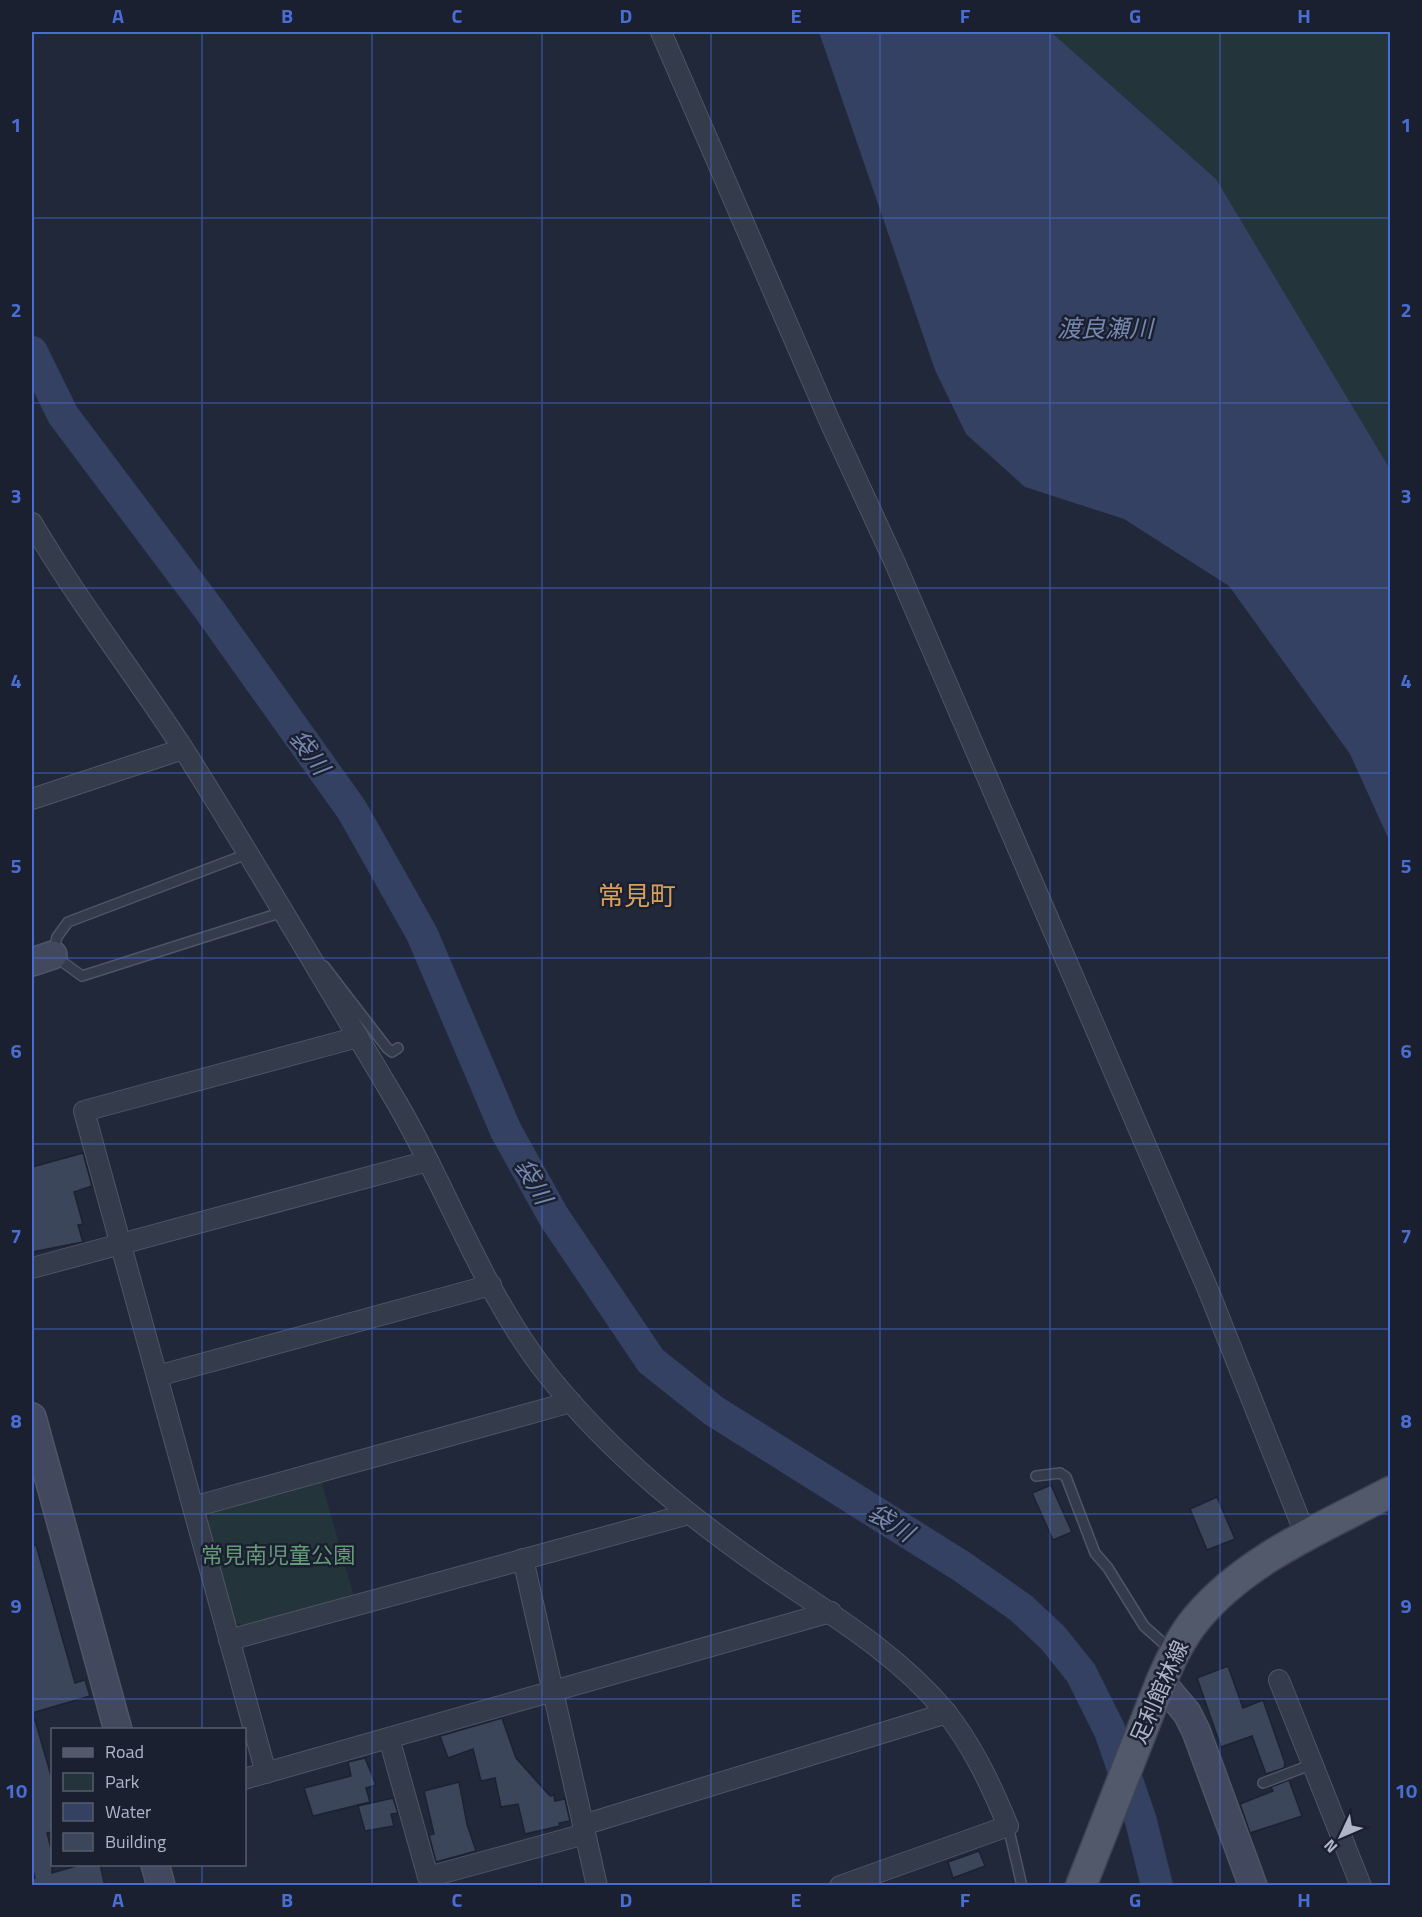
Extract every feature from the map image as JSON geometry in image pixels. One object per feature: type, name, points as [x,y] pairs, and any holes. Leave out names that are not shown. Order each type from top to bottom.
[{"type":"main road","name":"足利館林線","points":[[1081,1886],[1174,1652],[1197,1618],[1235,1581],[1315,1531],[1390,1492]]},
{"type":"street","points":[[660,32],[830,422],[895,562],[1209,1292],[1315,1531]]},
{"type":"street","points":[[32,523],[61,572],[183,749],[304,945],[428,1161],[491,1285],[531,1353],[570,1402],[667,1498],[776,1577],[831,1612],[908,1672],[947,1713],[977,1760],[1008,1826],[840,1886]]},
{"type":"street","points":[[32,797],[183,749]]},
{"type":"street","points":[[266,1773],[84,1111],[358,1037]]},
{"type":"street","points":[[32,1268],[428,1161]]},
{"type":"street","points":[[157,1376],[491,1285]]},
{"type":"street","points":[[193,1507],[570,1402]]},
{"type":"street","points":[[32,1417],[40,1482],[117,1728]]},
{"type":"street","points":[[229,1640],[689,1514]]},
{"type":"street","points":[[523,1559],[597,1886]]},
{"type":"street","points":[[246,1778],[831,1612]]},
{"type":"street","points":[[1279,1680],[1362,1886]]},
{"type":"street","points":[[1160,1685],[1187,1713],[1196,1731],[1253,1886]]},
{"type":"street","points":[[388,1738],[428,1877],[584,1830],[947,1713]]},
{"type":"street","points":[[156,1866],[161,1886]]},
{"type":"lane","points":[[247,854],[68,922],[42,958],[82,976],[283,912]]},
{"type":"lane","points":[[304,945],[334,976],[387,1048],[392,1052],[398,1048]]},
{"type":"lane","points":[[1036,1476],[1060,1473],[1066,1477],[1095,1553],[1108,1568],[1144,1626],[1174,1652]]},
{"type":"lane","points":[[1263,1783],[1313,1764]]},
{"type":"lane","points":[[1008,1826],[1023,1886]]},
{"type":"green space","points":[[1051,32],[1390,32],[1390,469],[1216,179]]},
{"type":"green space","name":"常見南児童公園","points":[[321,1480],[354,1597],[245,1627],[231,1620],[205,1528],[213,1510]]},
{"type":"water","name":"渡良瀬川","points":[[819,32],[1051,32],[1216,179],[1390,469],[1390,842],[1350,754],[1229,586],[1124,519],[1025,487],[966,434],[935,370]]},
{"type":"building","points":[[83,1153],[92,1186],[74,1192],[83,1224],[78,1225],[83,1242],[32,1252],[32,1167]]},
{"type":"building","points":[[1051,1485],[1072,1532],[1053,1540],[1032,1493]]},
{"type":"building","points":[[1217,1497],[1235,1539],[1207,1550],[1190,1509]]},
{"type":"building","points":[[36,1545],[75,1683],[85,1680],[90,1696],[32,1713],[32,1546]]},
{"type":"building","points":[[1228,1666],[1243,1708],[1263,1700],[1285,1763],[1284,1768],[1266,1774],[1252,1736],[1221,1747],[1197,1678]]},
{"type":"building","points":[[502,1718],[516,1758],[550,1796],[554,1795],[555,1801],[565,1799],[570,1821],[559,1823],[560,1826],[525,1834],[518,1804],[501,1807],[495,1778],[481,1781],[473,1749],[448,1758],[440,1736]]},
{"type":"building","points":[[35,1720],[51,1776],[51,1832],[47,1833],[51,1848],[52,1873],[76,1866],[100,1866],[105,1886],[32,1886],[32,1879],[35,1878],[32,1867],[32,1721]]},
{"type":"building","points":[[365,1758],[376,1785],[366,1788],[370,1802],[313,1816],[304,1788],[351,1776],[348,1762]]},
{"type":"building","points":[[1289,1780],[1302,1816],[1250,1833],[1240,1804],[1273,1791],[1271,1787]]},
{"type":"building","points":[[459,1782],[467,1824],[476,1851],[436,1862],[429,1835],[434,1834],[424,1791]]},
{"type":"building","points":[[393,1798],[398,1813],[391,1814],[394,1826],[365,1831],[358,1806]]},
{"type":"building","points":[[979,1851],[985,1866],[953,1878],[948,1862]]},
{"type":"waterway","name":"袋川","points":[[32,352],[63,415],[208,608],[352,810],[422,934],[506,1131],[554,1217],[651,1361],[714,1411],[961,1566],[1021,1608],[1053,1638],[1081,1673],[1110,1731],[1141,1821],[1157,1886]]},
{"type":"district","name":"常見町","points":[[637,895]]}]
